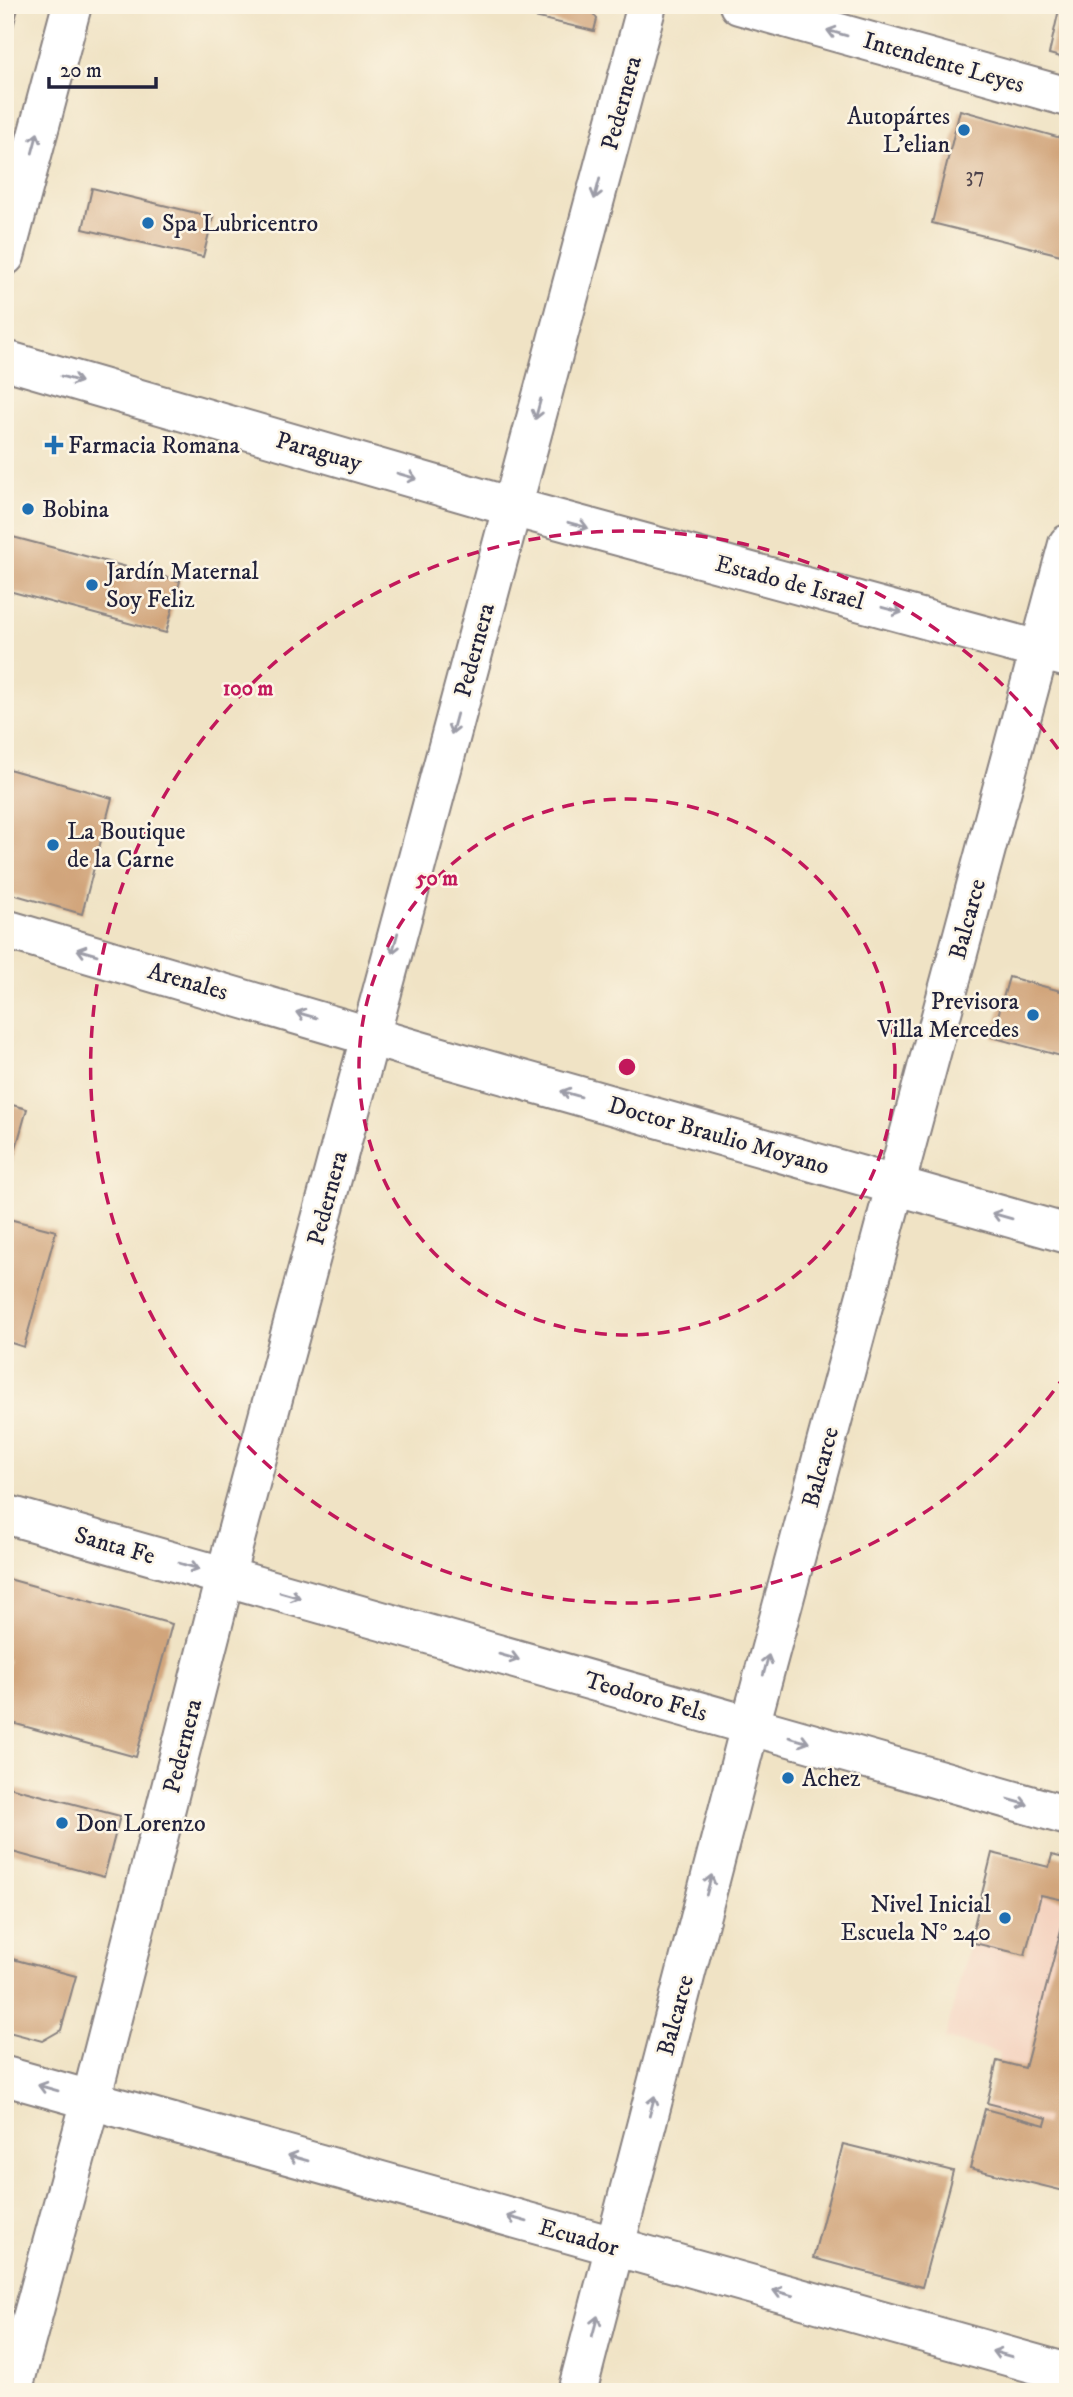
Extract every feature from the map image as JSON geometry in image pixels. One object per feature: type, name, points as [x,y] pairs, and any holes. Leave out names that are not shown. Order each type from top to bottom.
[{"type":"street","points":[[5,256],[72,5]]},
{"type":"street","name":"Pedernera","points":[[12,2392],[91,2100],[225,1577],[647,5]]},
{"type":"street","name":"Intendente Leyes","points":[[739,5],[1068,97]]},
{"type":"street","name":"Paraguay","points":[[5,360],[512,507]]},
{"type":"street","name":"Estado de Israel","points":[[512,507],[1054,654]]},
{"type":"street","name":"Balcarce","points":[[578,2392],[750,1726],[895,1185],[1054,654],[1068,544]]},
{"type":"street","name":"Arenales","points":[[5,929],[371,1035]]},
{"type":"street","name":"Doctor Braulio Moyano","points":[[371,1035],[1068,1234]]},
{"type":"street","name":"Santa Fe","points":[[5,1514],[225,1577]]},
{"type":"street","name":"Teodoro Fels","points":[[225,1577],[1068,1816]]},
{"type":"street","name":"Ecuador","points":[[5,2076],[1068,2373]]},
{"type":"shaded area","points":[[992,1853],[1048,1867],[1052,1855],[1068,1859],[1068,2192],[970,2168],[1000,2053],[945,2039]]},
{"type":"building","points":[[5,5],[19,5],[6,53],[5,53]]},
{"type":"building","points":[[528,5],[587,5],[597,19],[594,31],[526,15]]},
{"type":"building","points":[[1060,5],[1068,5],[1068,59],[1049,54]]},
{"type":"building","points":[[960,110],[1068,140],[1068,244],[1065,256],[932,223]]},
{"type":"building","name":"Spa Lubricentro","points":[[92,188],[213,217],[203,257],[83,229]]},
{"type":"building","name":"Jardín Maternal Soy Feliz","points":[[9,536],[180,581],[166,633],[5,590],[5,552]]},
{"type":"building","name":"La Boutique de la Carne","points":[[5,768],[112,798],[82,914],[5,892]]},
{"type":"building","name":"Previsora Villa Mercedes","points":[[1009,977],[1068,993],[1068,1058],[992,1037]]},
{"type":"building","points":[[5,1103],[27,1109],[6,1183],[5,1183]]},
{"type":"building","points":[[5,1218],[56,1231],[24,1347],[5,1341]]},
{"type":"building","points":[[5,1578],[172,1624],[136,1757],[5,1721],[8,1660],[5,1659]]},
{"type":"building","name":"Don Lorenzo","points":[[5,1786],[120,1816],[104,1877],[5,1850]]},
{"type":"building","name":"Nivel Inicial Escuela N° 240","points":[[992,1853],[1049,1867],[1052,1855],[1068,1859],[1068,1901],[1041,1895],[1025,1955],[970,1942]]},
{"type":"building","points":[[1068,1903],[1068,2192],[970,2168],[985,2109],[1045,2125],[1047,2118],[987,2103],[997,2061],[1025,2068]]},
{"type":"building","points":[[5,1957],[76,1976],[61,2030],[42,2041],[5,2031]]},
{"type":"building","points":[[843,2144],[953,2171],[922,2287],[813,2258]]},
{"type":"place","name":"Autopártes L'elian","points":[[964,130]]},
{"type":"place","name":"Spa Lubricentro","points":[[148,223]]},
{"type":"place","name":"Farmacia Romana","points":[[54,445]]},
{"type":"place","name":"Bobina","points":[[28,509]]},
{"type":"place","name":"Jardín Maternal Soy Feliz","points":[[92,585]]},
{"type":"place","name":"La Boutique de la Carne","points":[[53,845]]},
{"type":"place","name":"Previsora Villa Mercedes","points":[[1033,1015]]},
{"type":"place","name":"Achez","points":[[788,1778]]},
{"type":"place","name":"Don Lorenzo","points":[[62,1823]]},
{"type":"place","name":"Nivel Inicial Escuela N° 240","points":[[1005,1918]]}]
